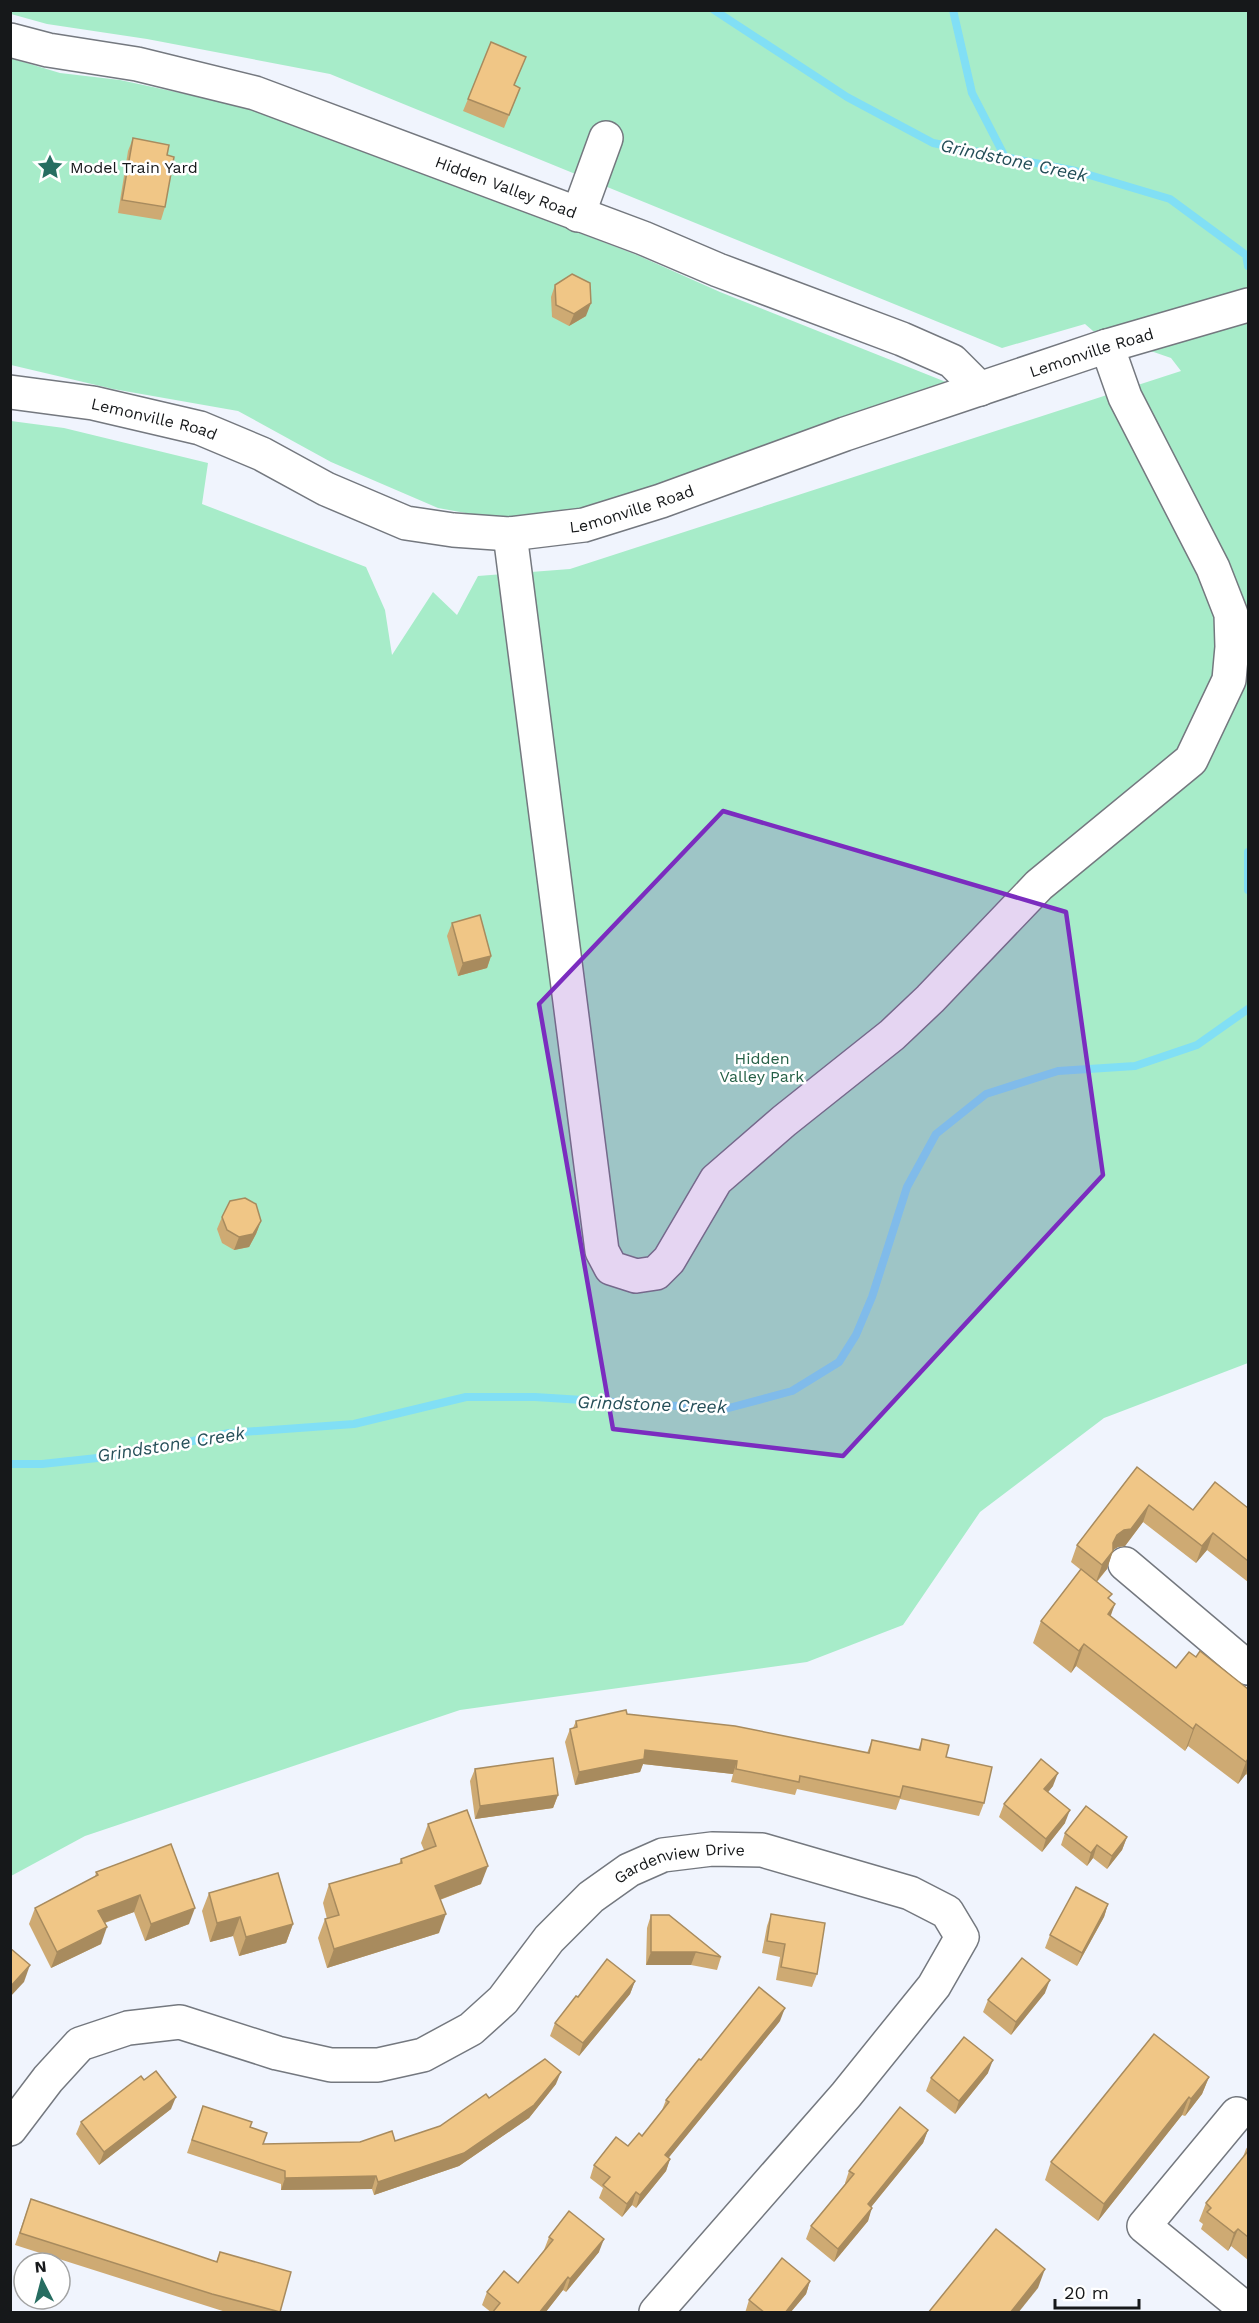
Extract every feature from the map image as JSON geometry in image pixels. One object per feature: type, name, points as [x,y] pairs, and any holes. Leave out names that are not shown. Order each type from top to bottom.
[{"type":"street","name":"Hidden Valley Road","points":[[10,40],[48,50],[137,64],[255,93],[643,238],[718,270],[902,339],[952,361],[980,389]]},
{"type":"street","points":[[578,215],[606,138]]},
{"type":"street","name":"Lemonville Road","points":[[10,392],[93,404],[200,428],[262,454],[326,489],[406,523],[453,530],[510,534],[584,525],[661,501],[845,434],[1107,346],[1243,307]]},
{"type":"street","points":[[510,534],[602,1251],[611,1268],[636,1276],[656,1273],[669,1260],[716,1180],[784,1121],[892,1035],[930,999],[1039,885],[1191,760],[1229,680],[1232,647],[1231,614],[1213,568],[1125,397],[1107,346]]},
{"type":"street","points":[[1125,1564],[1248,1668]]},
{"type":"street","name":"Gardenview Drive","points":[[10,2129],[48,2079],[80,2044],[128,2028],[180,2022],[277,2053],[331,2065],[378,2065],[423,2055],[471,2029],[503,2000],[549,1940],[591,1897],[629,1870],[663,1855],[712,1849],[762,1850],[910,1893],[947,1912],[962,1937],[934,1986],[846,2095],[656,2313]]},
{"type":"street","points":[[1237,2114],[1144,2226],[1248,2311]]},
{"type":"highlighted area","points":[[723,811],[1066,912],[1103,1175],[843,1456],[613,1429],[539,1004]]},
{"type":"green space","name":"Hidden Valley Park","points":[[11,11],[1248,11],[1248,1363],[1104,1418],[980,1512],[903,1625],[807,1662],[460,1710],[85,1836],[11,1876],[11,421],[64,428],[208,463],[202,504],[366,567],[385,610],[392,655],[433,592],[457,615],[478,576],[570,569],[1181,371],[1171,358],[1093,331],[1085,324],[1002,348],[330,74],[147,39],[47,24],[11,14]]},
{"type":"green space","points":[[10,58],[60,73],[120,80],[246,107],[637,255],[720,292],[946,382],[755,448],[652,489],[570,512],[515,522],[438,508],[331,462],[238,411],[113,389],[11,365]]},
{"type":"building","points":[[491,42],[526,57],[514,85],[520,88],[509,115],[468,99]]},
{"type":"building","points":[[133,138],[169,145],[167,155],[174,157],[165,207],[122,200]]},
{"type":"building","points":[[572,274],[590,283],[591,303],[574,314],[556,305],[555,285]]},
{"type":"building","points":[[480,915],[491,956],[463,963],[452,923]]},
{"type":"building","points":[[245,1198],[256,1204],[261,1221],[253,1234],[239,1237],[227,1230],[222,1217],[230,1201]]},
{"type":"building","points":[[1137,1467],[1193,1510],[1215,1482],[1248,1508],[1248,1561],[1213,1533],[1202,1546],[1149,1505],[1131,1529],[1124,1530],[1117,1535],[1113,1543],[1113,1551],[1102,1565],[1077,1545]]},
{"type":"building","points":[[1081,1569],[1112,1594],[1108,1598],[1115,1604],[1108,1614],[1176,1668],[1189,1652],[1196,1657],[1200,1651],[1248,1689],[1248,1759],[1246,1762],[1196,1724],[1193,1729],[1084,1644],[1079,1651],[1041,1621]]},
{"type":"building","points":[[626,1710],[627,1714],[735,1726],[869,1753],[872,1740],[920,1750],[922,1739],[949,1745],[946,1757],[992,1767],[984,1803],[903,1786],[900,1797],[800,1776],[799,1782],[736,1769],[737,1761],[645,1750],[644,1759],[579,1772],[570,1729],[577,1727],[576,1721]]},
{"type":"building","points":[[553,1758],[558,1795],[480,1806],[475,1769]]},
{"type":"building","points":[[1041,1759],[1058,1773],[1044,1789],[1070,1810],[1046,1839],[1004,1804]]},
{"type":"building","points":[[1086,1806],[1127,1837],[1112,1856],[1097,1845],[1091,1853],[1065,1833]]},
{"type":"building","points":[[467,1810],[488,1866],[435,1886],[446,1914],[334,1949],[325,1919],[339,1915],[329,1884],[402,1863],[401,1859],[436,1846],[428,1824]]},
{"type":"building","points":[[171,1844],[195,1908],[151,1924],[140,1895],[98,1911],[107,1927],[57,1952],[35,1908],[98,1875],[96,1872]]},
{"type":"building","points":[[278,1873],[293,1924],[246,1937],[240,1917],[217,1923],[209,1893]]},
{"type":"building","points":[[1076,1887],[1108,1904],[1082,1953],[1050,1935]]},
{"type":"building","points":[[771,1914],[825,1923],[817,1974],[781,1967],[785,1944],[767,1941]]},
{"type":"building","points":[[651,1915],[669,1915],[721,1957],[696,1952],[651,1952]]},
{"type":"building","points":[[10,1948],[30,1965],[10,1987]]},
{"type":"building","points":[[1022,1958],[1050,1980],[1016,2022],[988,2000]]},
{"type":"building","points":[[607,1959],[635,1981],[583,2043],[555,2023]]},
{"type":"building","points":[[759,1987],[785,2008],[665,2155],[670,2159],[640,2195],[636,2192],[627,2204],[603,2185],[610,2177],[594,2165],[616,2137],[628,2146],[639,2133],[642,2136],[669,2102],[666,2100]]},
{"type":"building","points":[[1154,2034],[1209,2077],[1191,2099],[1189,2097],[1104,2204],[1051,2162]]},
{"type":"building","points":[[964,2037],[993,2060],[959,2101],[931,2078]]},
{"type":"building","points":[[545,2059],[561,2072],[534,2105],[464,2153],[378,2182],[376,2176],[285,2178],[285,2171],[192,2140],[203,2106],[252,2122],[250,2127],[267,2133],[263,2144],[360,2142],[392,2131],[395,2141],[440,2126],[486,2094],[489,2098]]},
{"type":"building","points":[[156,2071],[176,2097],[104,2152],[81,2122],[141,2076],[144,2080]]},
{"type":"building","points":[[900,2107],[928,2130],[868,2204],[872,2208],[838,2249],[811,2226],[854,2174],[849,2171]]},
{"type":"building","points":[[1248,2151],[1248,2237],[1238,2229],[1234,2233],[1207,2212],[1211,2208],[1206,2203]]},
{"type":"building","points":[[31,2199],[217,2262],[220,2252],[291,2272],[280,2312],[212,2294],[20,2233]]},
{"type":"building","points":[[569,2211],[604,2239],[570,2279],[568,2277],[539,2313],[492,2313],[500,2303],[487,2292],[504,2271],[518,2283],[553,2240],[549,2237]]},
{"type":"building","points":[[996,2229],[1045,2269],[1010,2313],[928,2313]]},
{"type":"building","points":[[782,2258],[810,2281],[785,2313],[765,2313],[749,2300]]},
{"type":"waterway","name":"Grindstone Creek","points":[[714,10],[847,97],[933,143],[1076,171],[1170,199],[1246,255],[1248,266]]},
{"type":"waterway","points":[[953,10],[972,93],[1005,157]]},
{"type":"waterway","name":"Grindstone Creek","points":[[1248,852],[1248,890]]},
{"type":"waterway","name":"Grindstone Creek","points":[[10,1464],[42,1464],[134,1454],[229,1433],[354,1424],[466,1397],[535,1397],[725,1409],[792,1391],[839,1362],[856,1335],[872,1297],[907,1187],[936,1134],[986,1094],[1058,1071],[1135,1066],[1197,1045],[1248,1009]]},
{"type":"place","name":"Model Train Yard","points":[[50,167]]}]
